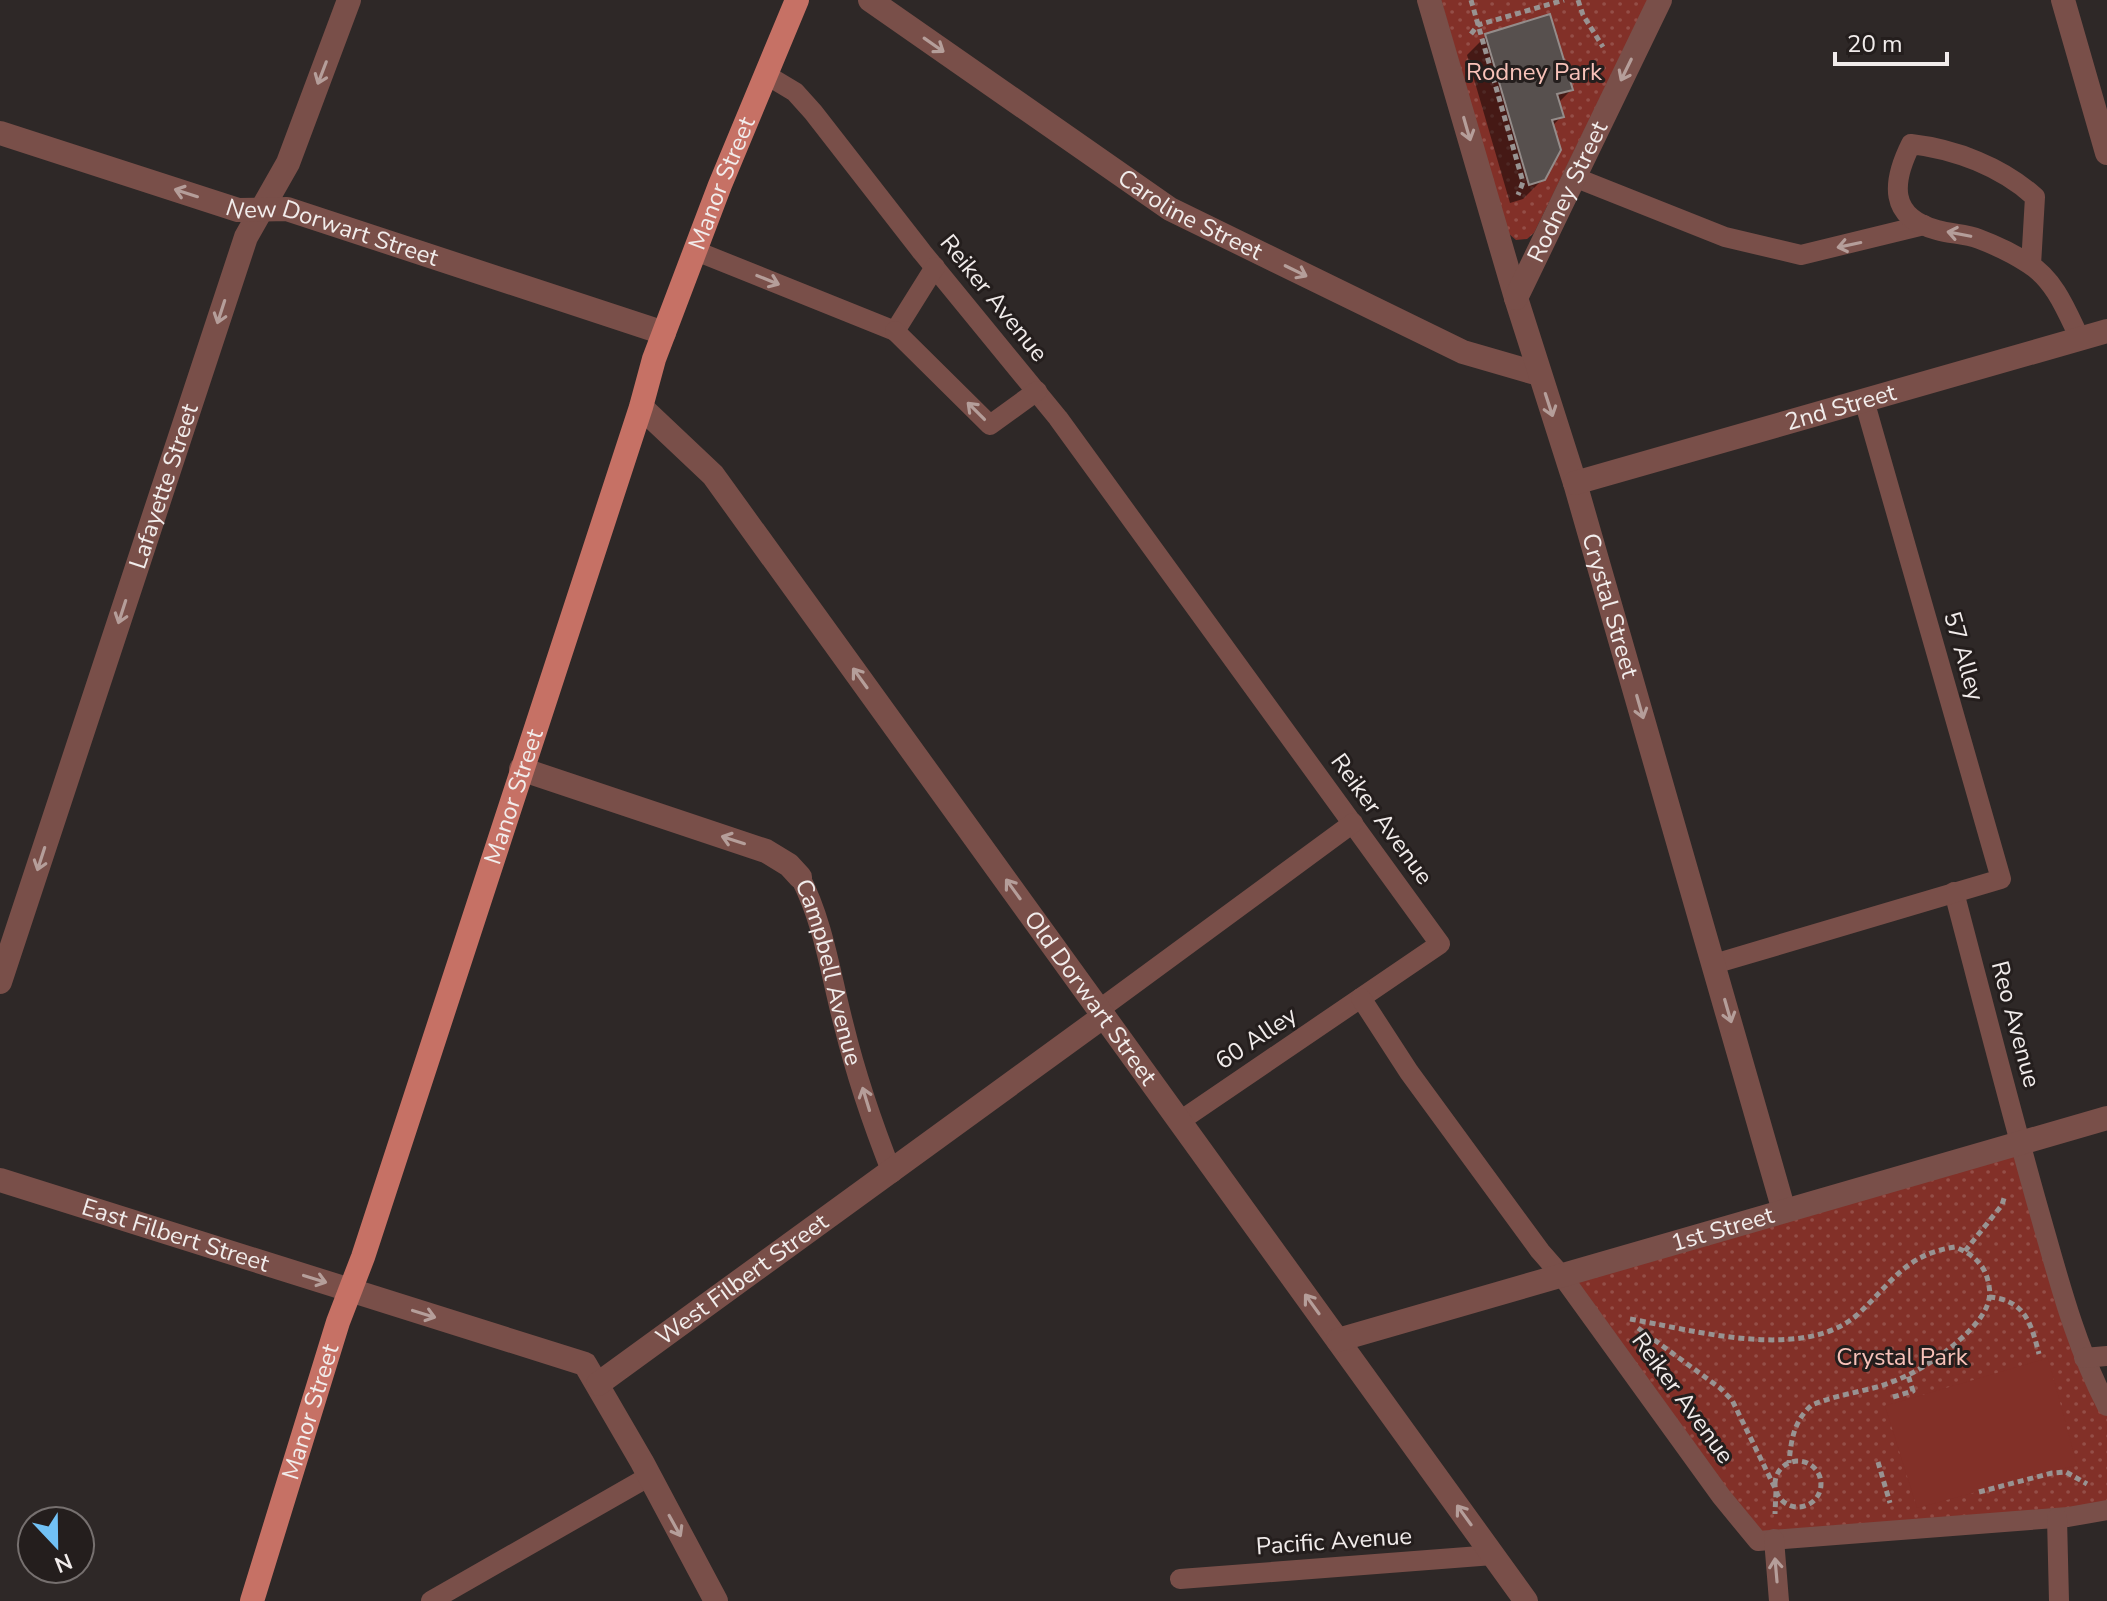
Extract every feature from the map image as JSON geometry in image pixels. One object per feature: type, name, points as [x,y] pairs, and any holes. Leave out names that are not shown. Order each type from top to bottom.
[{"type":"main road","name":"Manor Street","points":[[252,1601],[350,1290],[664,333],[797,0]]},
{"type":"street","name":"Lafayette Street","points":[[0,982],[246,237],[288,163],[349,0]]},
{"type":"street","name":"Caroline Street","points":[[870,0],[1170,209],[1463,352],[1539,374]]},
{"type":"street","name":"Crystal Street","points":[[1429,0],[1516,298],[1575,483],[1784,1211]]},
{"type":"street","name":"Rodney Street","points":[[1516,298],[1660,0]]},
{"type":"street","points":[[2063,0],[2107,153]]},
{"type":"street","name":"New Dorwart Street","points":[[0,133],[238,210],[287,209],[664,333]]},
{"type":"street","name":"2nd Street","points":[[1575,483],[2107,331]]},
{"type":"street","name":"Old Dorwart Street","points":[[641,407],[713,475],[1526,1601]]},
{"type":"street","name":"Campbell Avenue","points":[[521,769],[766,851],[789,865],[800,877]]},
{"type":"street","name":"West Filbert Street","points":[[598,1384],[892,1173],[1102,1012]]},
{"type":"street","name":"1st Street","points":[[1338,1340],[2107,1118]]},
{"type":"street","name":"East Filbert Street","points":[[0,1180],[350,1290]]},
{"type":"street","points":[[350,1290],[585,1364],[716,1601]]},
{"type":"lane","name":"Reiker Avenue","points":[[765,74],[795,92],[813,112],[1037,391],[1440,944],[1361,998],[1409,1072],[1721,1496],[1758,1541],[1774,1539]]},
{"type":"lane","points":[[2031,265],[2035,197],[2014,178],[1939,147],[1911,144],[1899,167],[1897,182],[1899,202],[1910,219],[1978,238],[2031,265],[2054,287],[2080,339]]},
{"type":"lane","points":[[1574,177],[1725,237],[1801,255],[1924,225]]},
{"type":"lane","points":[[696,251],[895,331],[990,425],[1037,391]]},
{"type":"lane","points":[[895,331],[935,267]]},
{"type":"lane","name":"57 Alley","points":[[1864,400],[2001,879],[1954,892]]},
{"type":"lane","points":[[1102,1012],[1353,823]]},
{"type":"lane","name":"Campbell Avenue","points":[[800,877],[822,937],[845,1030],[892,1173]]},
{"type":"lane","points":[[1714,964],[1954,892]]},
{"type":"lane","name":"Reo Avenue","points":[[1954,892],[2020,1145],[2084,1358],[2107,1406]]},
{"type":"lane","name":"60 Alley","points":[[1180,1121],[1361,998]]},
{"type":"lane","points":[[2084,1358],[2107,1356]]},
{"type":"lane","points":[[431,1601],[648,1477]]},
{"type":"lane","points":[[1779,1601],[1774,1539],[2057,1518],[2107,1510]]},
{"type":"lane","points":[[2057,1518],[2059,1601]]},
{"type":"lane","name":"Pacific Avenue","points":[[1180,1579],[1493,1555]]},
{"type":"path","points":[[1471,0],[1523,182],[1514,200]]},
{"type":"path","points":[[1478,25],[1564,0]]},
{"type":"path","points":[[1578,0],[1583,15],[1605,50]]},
{"type":"path","points":[[1965,1251],[2002,1205],[2020,1145]]},
{"type":"path","points":[[1774,1539],[1776,1490],[1776,1476],[1789,1463],[1801,1462],[1814,1468],[1821,1481],[1817,1495],[1799,1507],[1785,1502],[1776,1490],[1732,1400],[1625,1318],[1738,1337],[1818,1335],[1838,1328],[1856,1316],[1910,1262],[1942,1248],[1955,1247],[1977,1259],[1985,1270],[1990,1287],[1989,1297],[1982,1315],[1955,1345],[1908,1375],[1812,1405],[1801,1414],[1796,1425],[1789,1463]]},
{"type":"path","points":[[1989,1297],[2007,1300],[2020,1307],[2033,1329],[2039,1354]]},
{"type":"path","points":[[1893,1397],[1913,1391],[1908,1375]]},
{"type":"path","points":[[1878,1462],[1894,1516]]},
{"type":"green space","name":"Rodney Park","points":[[1441,0],[1648,0],[1534,233],[1527,239],[1516,240],[1508,233]]},
{"type":"green space","name":"Crystal Park","points":[[2020,1145],[2107,1406],[2107,1510],[1758,1541],[1562,1276]]},
{"type":"green space","points":[[2048,1358],[2077,1465],[1917,1508],[1885,1406]]},
{"type":"building","points":[[1550,14],[1573,90],[1557,94],[1564,117],[1552,120],[1561,150],[1545,180],[1529,185],[1485,34]]}]
